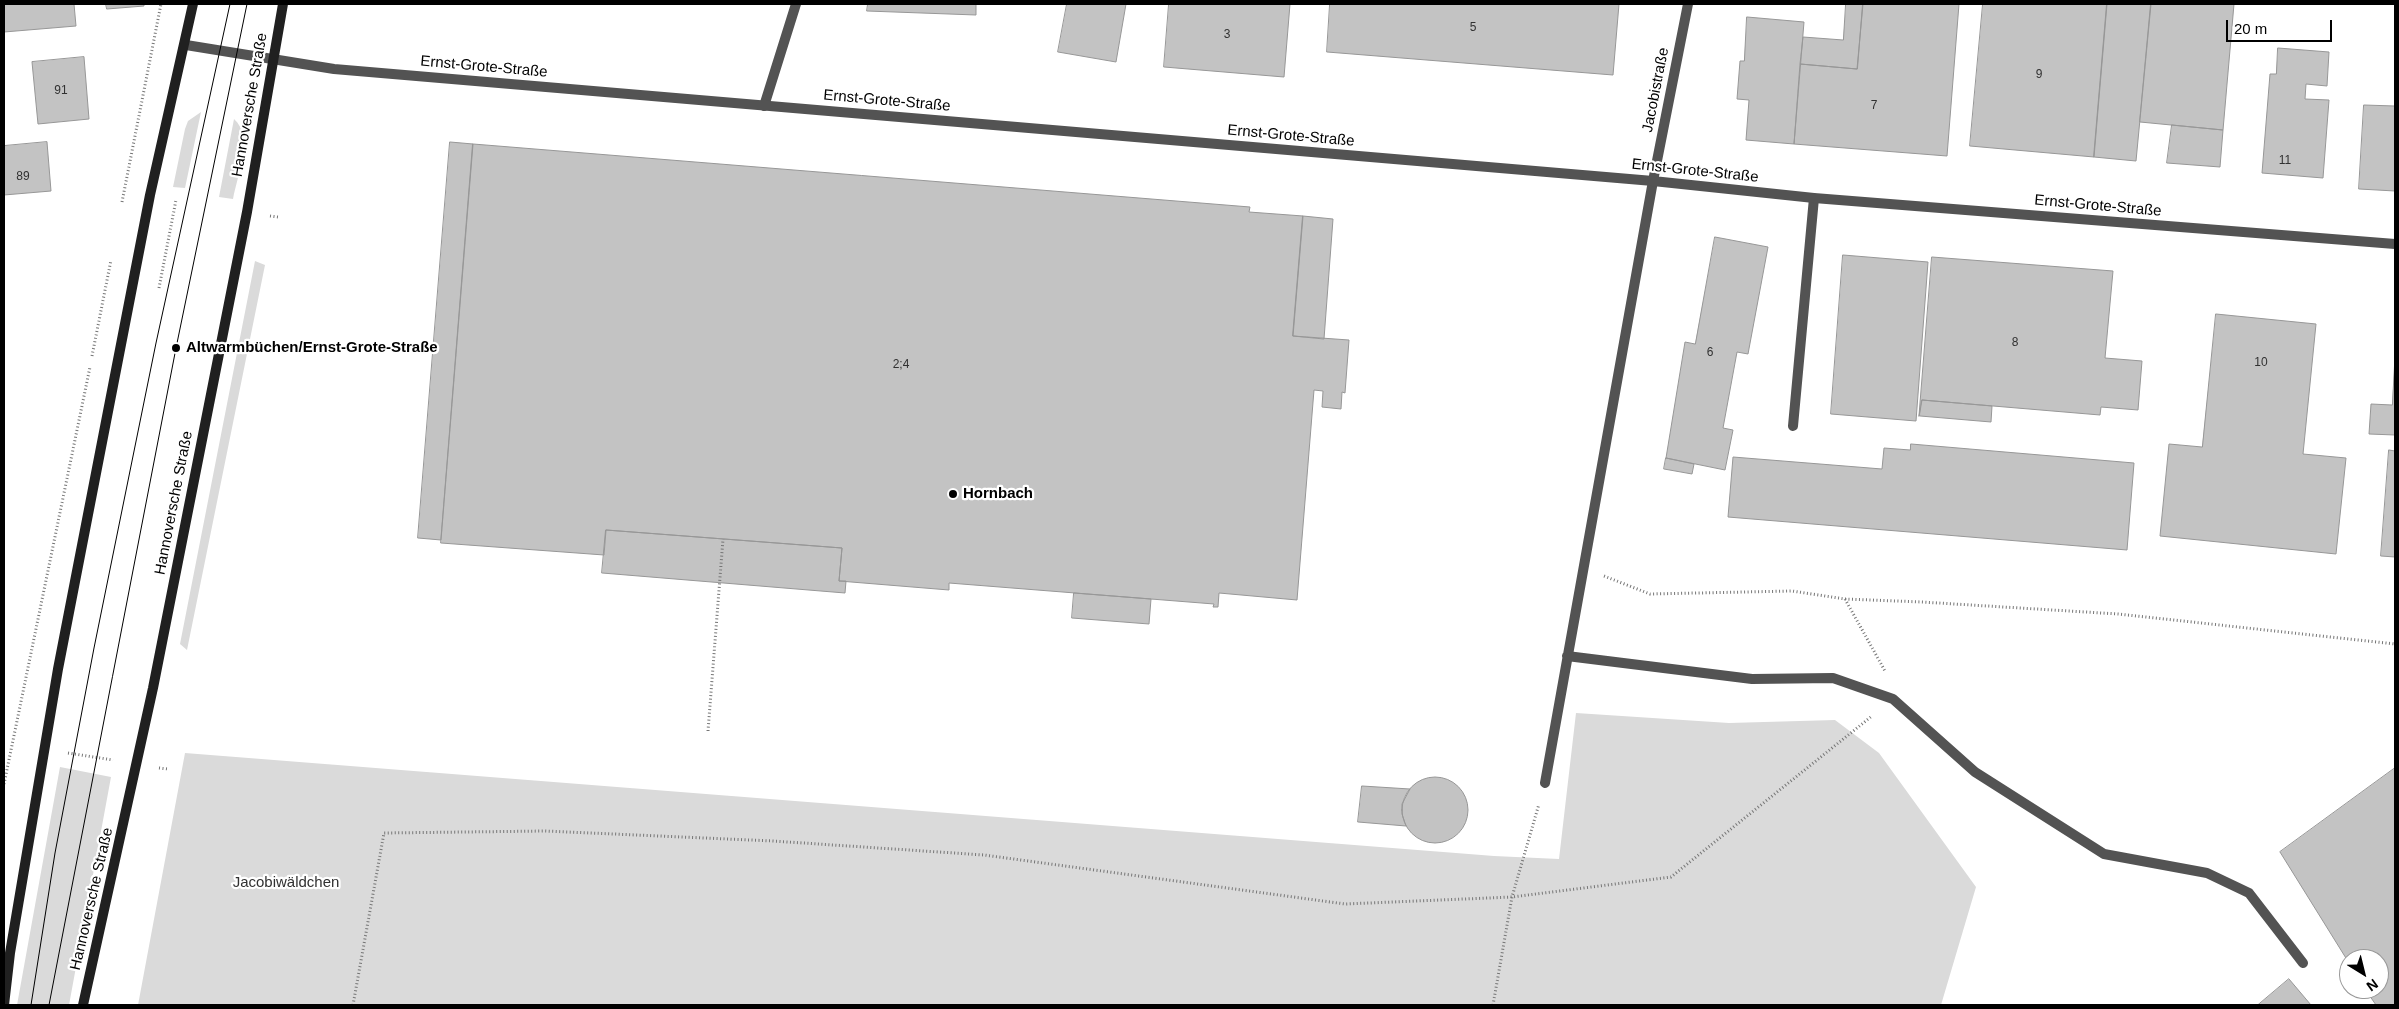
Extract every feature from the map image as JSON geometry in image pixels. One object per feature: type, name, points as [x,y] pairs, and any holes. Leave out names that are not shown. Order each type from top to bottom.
[{"type":"main road","points":[[4,1005],[10,952],[43,750],[150,195],[194,4]]},
{"type":"main road","name":"Hannoversche Straße","points":[[83,1005],[137,764],[245,221],[283,4]]},
{"type":"street","points":[[764,106],[796,4]]},
{"type":"street","name":"Jacobistraße","points":[[1545,783],[1653,181],[1688,4]]},
{"type":"street","name":"Ernst-Grote-Straße","points":[[186,45],[334,69],[1653,181],[1814,198],[2395,244]]},
{"type":"street","points":[[1793,426],[1814,198]]},
{"type":"street","points":[[1567,656],[1752,679],[1833,678],[1893,699],[1975,772],[2104,854],[2207,873],[2249,893],[2303,963]]},
{"type":"path","points":[[121,209],[161,4]]},
{"type":"path","points":[[159,288],[176,200]]},
{"type":"path","points":[[4,784],[112,255]]},
{"type":"path","points":[[708,731],[723,539]]},
{"type":"path","points":[[1583,568],[1650,594],[1792,592],[1845,599],[2118,614],[2395,644]]},
{"type":"path","points":[[353,1005],[384,833],[544,831],[773,841],[984,855],[1345,904],[1512,897],[1671,877],[1893,699],[1884,670],[1845,599]]},
{"type":"path","points":[[12,745],[168,769]]},
{"type":"path","points":[[1493,1005],[1512,897],[1545,783]]},
{"type":"green space","points":[[201,112],[185,188],[173,187],[185,129],[188,121]]},
{"type":"green space","points":[[234,119],[240,126],[244,146],[233,199],[219,197]]},
{"type":"green space","points":[[255,261],[265,265],[187,650],[180,644]]},
{"type":"green space","name":"Jacobiwäldchen","points":[[1576,713],[1729,723],[1835,720],[1879,753],[1976,887],[1941,1005],[138,1005],[185,753],[1494,856],[1559,859]]},
{"type":"green space","points":[[60,767],[111,777],[69,1005],[17,1005]]},
{"type":"building","points":[[4,4],[74,4],[76,26],[4,32]]},
{"type":"building","points":[[106,4],[144,4],[144,6],[107,9]]},
{"type":"building","points":[[868,4],[976,4],[976,15],[867,11]]},
{"type":"building","points":[[1067,4],[1126,4],[1116,62],[1058,52]]},
{"type":"building","points":[[1169,4],[1290,4],[1284,77],[1164,67]]},
{"type":"building","points":[[1330,4],[1619,4],[1613,75],[1327,52]]},
{"type":"building","points":[[1846,4],[1863,4],[1857,69],[1800,64],[1803,37],[1843,40]]},
{"type":"building","points":[[1863,4],[1959,4],[1947,156],[1794,144],[1800,64],[1857,69]]},
{"type":"building","points":[[1983,4],[2107,4],[2094,157],[1970,146]]},
{"type":"building","points":[[2107,4],[2151,4],[2136,161],[2094,157]]},
{"type":"building","points":[[2151,4],[2234,4],[2223,130],[2140,122]]},
{"type":"building","points":[[1747,17],[1804,22],[1794,144],[1746,140],[1749,100],[1737,99],[1740,61],[1744,61]]},
{"type":"building","points":[[2278,48],[2329,52],[2327,86],[2306,84],[2305,99],[2329,100],[2323,178],[2262,173],[2270,74],[2276,74]]},
{"type":"building","points":[[84,57],[89,119],[38,124],[32,62]]},
{"type":"building","points":[[2364,105],[2395,106],[2395,191],[2359,189]]},
{"type":"building","points":[[2172,125],[2223,130],[2220,167],[2167,163]]},
{"type":"building","points":[[47,142],[51,191],[4,195],[4,146]]},
{"type":"building","points":[[450,142],[473,144],[441,540],[418,538]]},
{"type":"building","points":[[473,144],[1250,207],[1249,212],[1303,216],[1293,336],[1349,340],[1345,393],[1342,392],[1341,409],[1322,407],[1323,391],[1314,390],[1297,600],[1219,593],[1218,607],[1213,607],[1214,604],[949,583],[949,590],[839,581],[842,548],[606,530],[604,555],[441,543]]},
{"type":"building","points":[[1303,216],[1333,219],[1324,339],[1293,336]]},
{"type":"building","points":[[1715,237],[1768,247],[1748,354],[1737,352],[1723,428],[1733,430],[1725,470],[1666,458],[1685,342],[1695,344]]},
{"type":"building","points":[[1843,255],[1928,262],[1916,421],[1831,414]]},
{"type":"building","points":[[1932,257],[2113,271],[2105,358],[2142,361],[2138,410],[2101,407],[2100,415],[1922,400],[1919,416]]},
{"type":"building","points":[[2216,314],[2316,324],[2303,454],[2346,458],[2336,554],[2160,536],[2169,444],[2202,447]]},
{"type":"building","points":[[2395,357],[2395,435],[2369,434],[2371,404],[2392,405]]},
{"type":"building","points":[[1922,400],[1992,406],[1991,422],[1920,416]]},
{"type":"building","points":[[1911,444],[2134,463],[2127,550],[1728,517],[1733,457],[1882,469],[1884,448],[1910,450]]},
{"type":"building","points":[[2389,450],[2395,451],[2395,557],[2381,556]]},
{"type":"building","points":[[1666,458],[1694,464],[1692,474],[1664,469]]},
{"type":"building","points":[[606,530],[842,548],[839,581],[846,581],[845,593],[602,573]]},
{"type":"building","points":[[1074,593],[1151,599],[1149,624],[1072,618]]},
{"type":"building","points":[[2395,768],[2395,1005],[2376,1005],[2372,999],[2389,999],[2389,949],[2340,949],[2280,852]]},
{"type":"building","points":[[1435,777],[1448,780],[1458,787],[1465,797],[1468,810],[1465,823],[1458,833],[1448,840],[1435,843],[1422,840],[1412,833],[1405,823],[1402,810],[1405,797],[1412,787],[1422,780]]},
{"type":"building","points":[[1362,786],[1410,789],[1402,804],[1402,814],[1406,826],[1358,822]]},
{"type":"building","points":[[2289,979],[2311,1005],[2258,1005]]},
{"type":"tram line","points":[[31,1005],[55,853],[94,648],[156,343],[230,4]]},
{"type":"tram line","points":[[49,1005],[176,348],[247,4]]},
{"type":"place","name":"Altwarmbüchen/Ernst-Grote-Straße","points":[[176,348]]},
{"type":"place","name":"Hornbach","points":[[953,494]]}]
